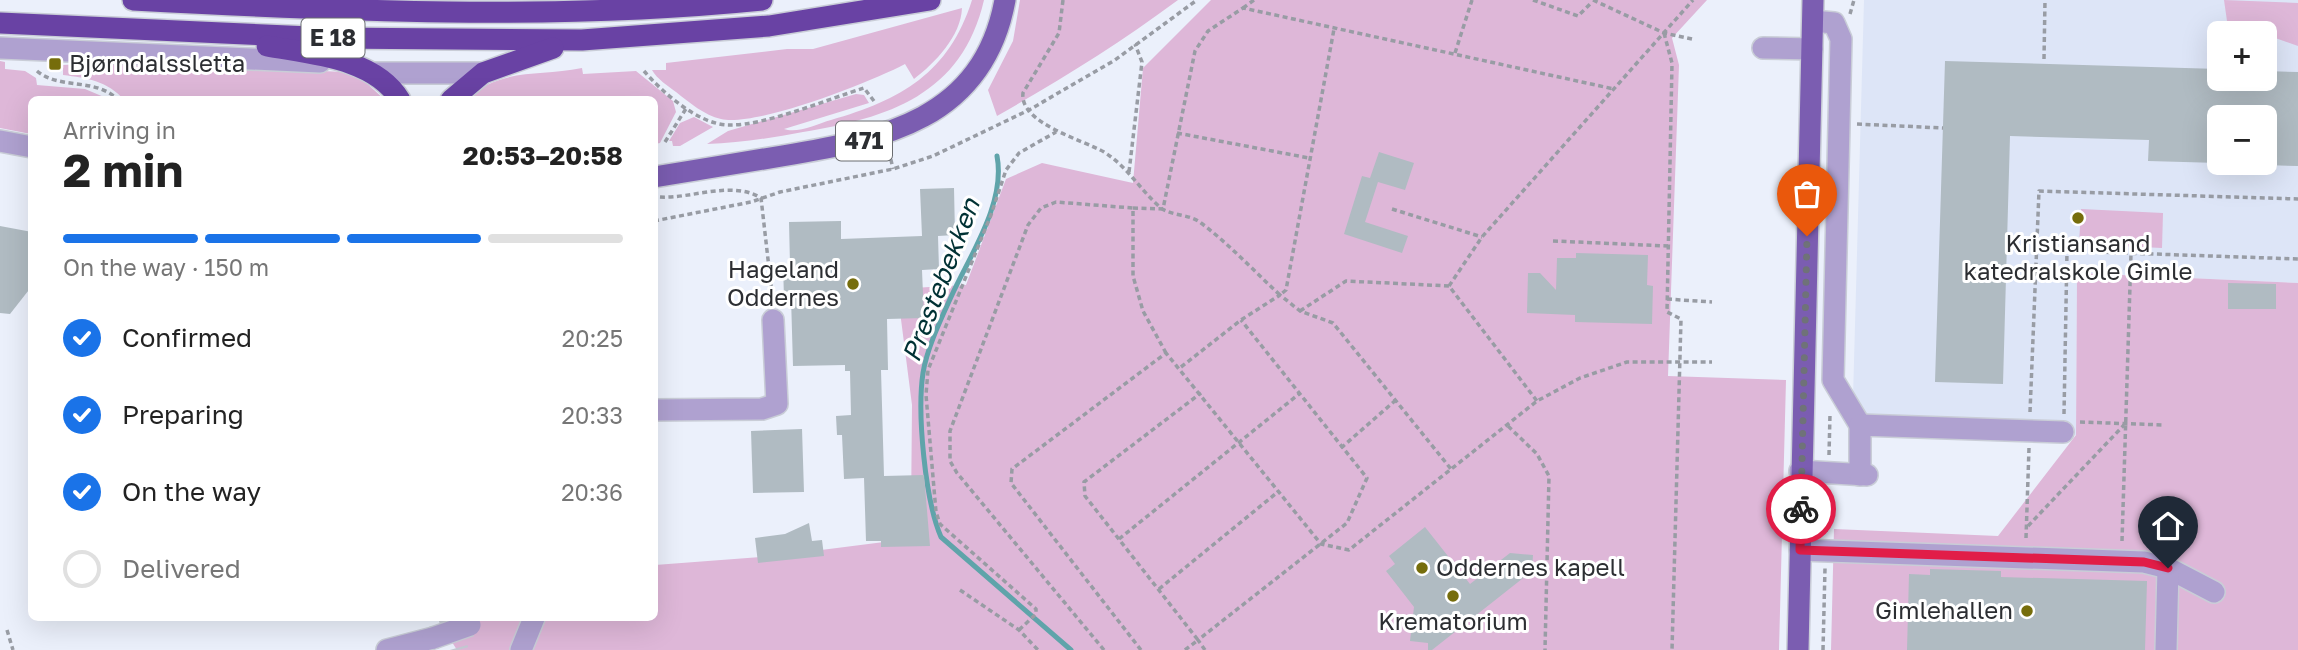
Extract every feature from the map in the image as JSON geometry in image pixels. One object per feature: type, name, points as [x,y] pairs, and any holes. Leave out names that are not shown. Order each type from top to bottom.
[{"type":"highway","name":"E 18","points":[[133,0],[393,11],[613,11],[762,0]]},
{"type":"highway","name":"E 18","points":[[242,6],[308,0]]},
{"type":"highway","name":"E 18","points":[[0,23],[332,38],[582,40],[768,26],[930,0]]},
{"type":"highway","name":"E 18","points":[[193,31],[347,63],[372,73],[389,85],[397,96]]},
{"type":"highway","name":"E 18","points":[[456,96],[483,74],[519,58],[582,40]]},
{"type":"main road","name":"471","points":[[658,163],[840,134],[905,113],[939,92],[966,62],[985,26],[993,0]]},
{"type":"main road","name":"471","points":[[658,176],[829,149],[870,139],[911,124],[947,101],[976,69],[995,34],[1005,0]]},
{"type":"main road","points":[[1798,650],[1800,471],[1813,10]]},
{"type":"street","points":[[1800,471],[1863,475],[1860,425],[1833,380],[1841,39],[1834,23],[1813,10]]},
{"type":"street","points":[[0,48],[347,63]]},
{"type":"street","points":[[1763,48],[1812,49]]},
{"type":"street","points":[[372,73],[483,74]]},
{"type":"street","points":[[0,141],[28,146]]},
{"type":"street","points":[[658,410],[762,409],[777,404],[773,320]]},
{"type":"street","points":[[1860,425],[2029,430],[2063,427]]},
{"type":"street","points":[[1800,550],[2121,561],[2168,568],[2214,592]]},
{"type":"street","points":[[2166,650],[2168,568]]},
{"type":"street","points":[[521,650],[533,621]]},
{"type":"street","points":[[387,650],[433,638],[477,622]]},
{"type":"path","points":[[1063,0],[1059,33],[1022,99],[1028,110],[1056,132],[1083,140],[1118,161],[1163,209]]},
{"type":"path","points":[[658,219],[893,169],[933,156],[1028,110],[1135,44],[1197,0]]},
{"type":"path","points":[[1163,209],[1195,51],[1208,31],[1254,0]]},
{"type":"path","points":[[1455,53],[1472,0]]},
{"type":"path","points":[[1533,0],[1578,16],[1592,1],[1664,33],[1692,39]]},
{"type":"path","points":[[1449,286],[1482,237],[1693,0]]},
{"type":"path","points":[[2043,59],[2045,0]]},
{"type":"path","points":[[1243,8],[1614,89]]},
{"type":"path","points":[[1181,368],[1241,320],[1286,290],[1334,29]]},
{"type":"path","points":[[1664,33],[1672,63],[1667,312],[1681,319],[1672,650]]},
{"type":"path","points":[[1129,172],[1142,62],[1135,44]]},
{"type":"path","points":[[37,71],[46,79],[94,85],[114,96]]},
{"type":"path","points":[[644,71],[687,107],[712,122],[730,125],[759,120],[864,88],[874,101]]},
{"type":"path","points":[[665,142],[687,107]]},
{"type":"path","points":[[1839,124],[1943,128]]},
{"type":"path","points":[[1019,630],[1036,614],[1036,609],[940,524],[936,512],[926,395],[928,370],[940,335],[991,215],[1006,170],[1019,153],[1056,132]]},
{"type":"path","points":[[1177,133],[1310,158]]},
{"type":"path","points":[[888,149],[893,169]]},
{"type":"path","points":[[728,183],[729,192]]},
{"type":"path","points":[[2026,559],[2039,191],[2298,199]]},
{"type":"path","points":[[658,197],[729,192],[755,194],[761,198]]},
{"type":"path","points":[[761,198],[764,235],[771,268],[773,320]]},
{"type":"path","points":[[1104,650],[957,473],[950,461],[950,431],[1028,225],[1041,208],[1056,202],[1163,209],[1199,220],[1300,311],[1332,324],[1397,399],[1451,469]]},
{"type":"path","points":[[1133,208],[1133,276],[1143,311],[1166,353],[1239,439],[1321,544],[1349,550],[1537,401],[1580,378],[1627,362],[1712,362]]},
{"type":"path","points":[[1392,209],[1482,237]]},
{"type":"path","points":[[1553,241],[1668,246]]},
{"type":"path","points":[[2038,250],[2298,258]]},
{"type":"path","points":[[2067,251],[2063,427],[2164,425]]},
{"type":"path","points":[[2121,561],[2131,253]]},
{"type":"path","points":[[1668,262],[1676,263]]},
{"type":"path","points":[[1300,311],[1346,281],[1449,286],[1537,401]]},
{"type":"path","points":[[1667,299],[1712,302]]},
{"type":"path","points":[[1185,650],[1348,523],[1367,478],[1241,320]]},
{"type":"path","points":[[1141,650],[1011,483],[1012,469],[1166,353]]},
{"type":"path","points":[[1823,650],[1833,380]]},
{"type":"path","points":[[1200,393],[1084,482],[1085,496],[1205,650]]},
{"type":"path","points":[[1119,539],[1239,439],[1299,394]]},
{"type":"path","points":[[1341,448],[1397,399]]},
{"type":"path","points":[[2027,528],[2125,424]]},
{"type":"path","points":[[1508,426],[1537,454],[1549,476],[1545,650]]},
{"type":"path","points":[[1159,589],[1280,491]]},
{"type":"path","points":[[960,590],[1019,630],[1038,650]]},
{"type":"path","points":[[7,630],[13,650]]},
{"type":"shaded area","points":[[972,0],[984,0],[973,32],[958,59],[939,80],[917,96],[892,109],[834,126],[755,140],[707,144],[728,131],[856,94],[864,95],[869,103],[784,129],[807,128],[856,112],[900,92],[936,65],[950,47]]},
{"type":"shaded area","points":[[1020,0],[1178,0],[1089,61],[997,116],[988,90],[1013,41]]},
{"type":"shaded area","points":[[1211,0],[1707,0],[1672,38],[1679,65],[1668,376],[1786,380],[1779,650],[457,650],[450,639],[471,621],[658,621],[658,565],[774,556],[884,542],[911,514],[912,405],[898,296],[876,290],[966,285],[1006,179],[1042,163],[1133,183],[1143,68]]},
{"type":"shaded area","name":"Kristiansand katedralskole Gimle","points":[[1864,0],[2298,0],[2298,283],[2077,273],[2076,435],[1852,434]]},
{"type":"shaded area","points":[[2224,0],[2298,3],[2298,46],[2277,39],[2277,21],[2227,21]]},
{"type":"shaded area","points":[[962,8],[957,29],[946,48],[914,79],[905,64],[814,101],[760,116],[738,120],[709,115],[666,85],[652,70],[666,70],[666,63],[787,49],[813,49]]},
{"type":"shaded area","points":[[0,61],[5,62],[5,69],[25,71],[36,78],[37,85],[85,89],[102,96],[28,96],[28,133],[0,128]]},
{"type":"shaded area","points":[[116,62],[344,72],[362,79],[381,96],[120,96],[111,88],[89,79],[63,75],[63,65]]},
{"type":"shaded area","points":[[582,68],[583,74],[636,71],[673,101],[676,112],[660,143],[658,96],[471,96],[493,82],[506,78]]},
{"type":"shaded area","points":[[694,117],[713,127],[680,146],[673,146],[672,141],[669,141],[680,123]]},
{"type":"shaded area","points":[[2081,209],[2163,213],[2162,248],[2079,244]]},
{"type":"shaded area","points":[[2077,273],[2298,283],[2298,650],[1831,650],[1834,529],[1998,536],[2076,435]]},
{"type":"building","points":[[1945,61],[2207,69],[2207,91],[2277,91],[2277,71],[2298,72],[2298,166],[2277,165],[2277,105],[2207,105],[2207,163],[2148,161],[2149,140],[2010,136],[2003,384],[1935,382]]},
{"type":"building","points":[[1379,152],[1414,163],[1405,190],[1378,182],[1365,222],[1408,236],[1402,253],[1344,234],[1362,176],[1370,178]]},
{"type":"building","name":"Hageland Oddernes","points":[[954,188],[955,235],[938,236],[939,269],[922,270],[924,318],[887,319],[888,370],[881,370],[884,476],[924,475],[930,546],[881,547],[881,541],[866,541],[864,478],[844,479],[842,435],[837,435],[836,416],[851,415],[850,371],[845,371],[845,365],[793,366],[791,297],[784,298],[783,265],[790,264],[789,222],[841,221],[841,239],[922,236],[920,189]]},
{"type":"building","points":[[0,226],[28,231],[28,291],[10,314],[0,313]]},
{"type":"building","points":[[1576,253],[1648,255],[1647,285],[1653,286],[1652,324],[1575,322],[1575,315],[1527,313],[1528,273],[1540,273],[1556,290],[1557,258],[1576,258]]},
{"type":"building","points":[[2228,283],[2276,284],[2276,309],[2228,309]]},
{"type":"building","points":[[802,429],[804,492],[753,493],[751,431]]},
{"type":"building","points":[[809,523],[812,541],[822,540],[824,556],[758,563],[755,538],[785,534]]},
{"type":"building","name":"Krematorium","points":[[1425,527],[1470,584],[1510,553],[1533,555],[1532,571],[1432,650],[1428,650],[1428,643],[1410,641],[1414,607],[1386,571],[1395,564],[1389,556]]},
{"type":"building","name":"Gimlehallen","points":[[1930,569],[2001,571],[2001,577],[2147,581],[2145,650],[1907,650],[1909,574],[1930,575]]},
{"type":"waterway","name":"Prestebekken","points":[[997,156],[998,174],[991,210],[939,324],[925,363],[921,410],[927,479],[941,537],[1071,650]]},
{"type":"tunnel","points":[[450,621],[458,650]]},
{"type":"way so far","points":[[1801,509],[1807,236]]},
{"type":"place","name":"Bjørndalssletta","points":[[55,64]]},
{"type":"place","name":"Kristiansand katedralskole Gimle","points":[[2078,218]]},
{"type":"place","name":"Hageland Oddernes","points":[[853,284]]},
{"type":"place","name":"Oddernes kapell","points":[[1422,568]]},
{"type":"place","name":"Krematorium","points":[[1453,596]]},
{"type":"place","name":"Gimlehallen","points":[[2027,611]]},
{"type":"route","points":[[1801,509],[1800,550],[2144,562],[2168,568]]}]
